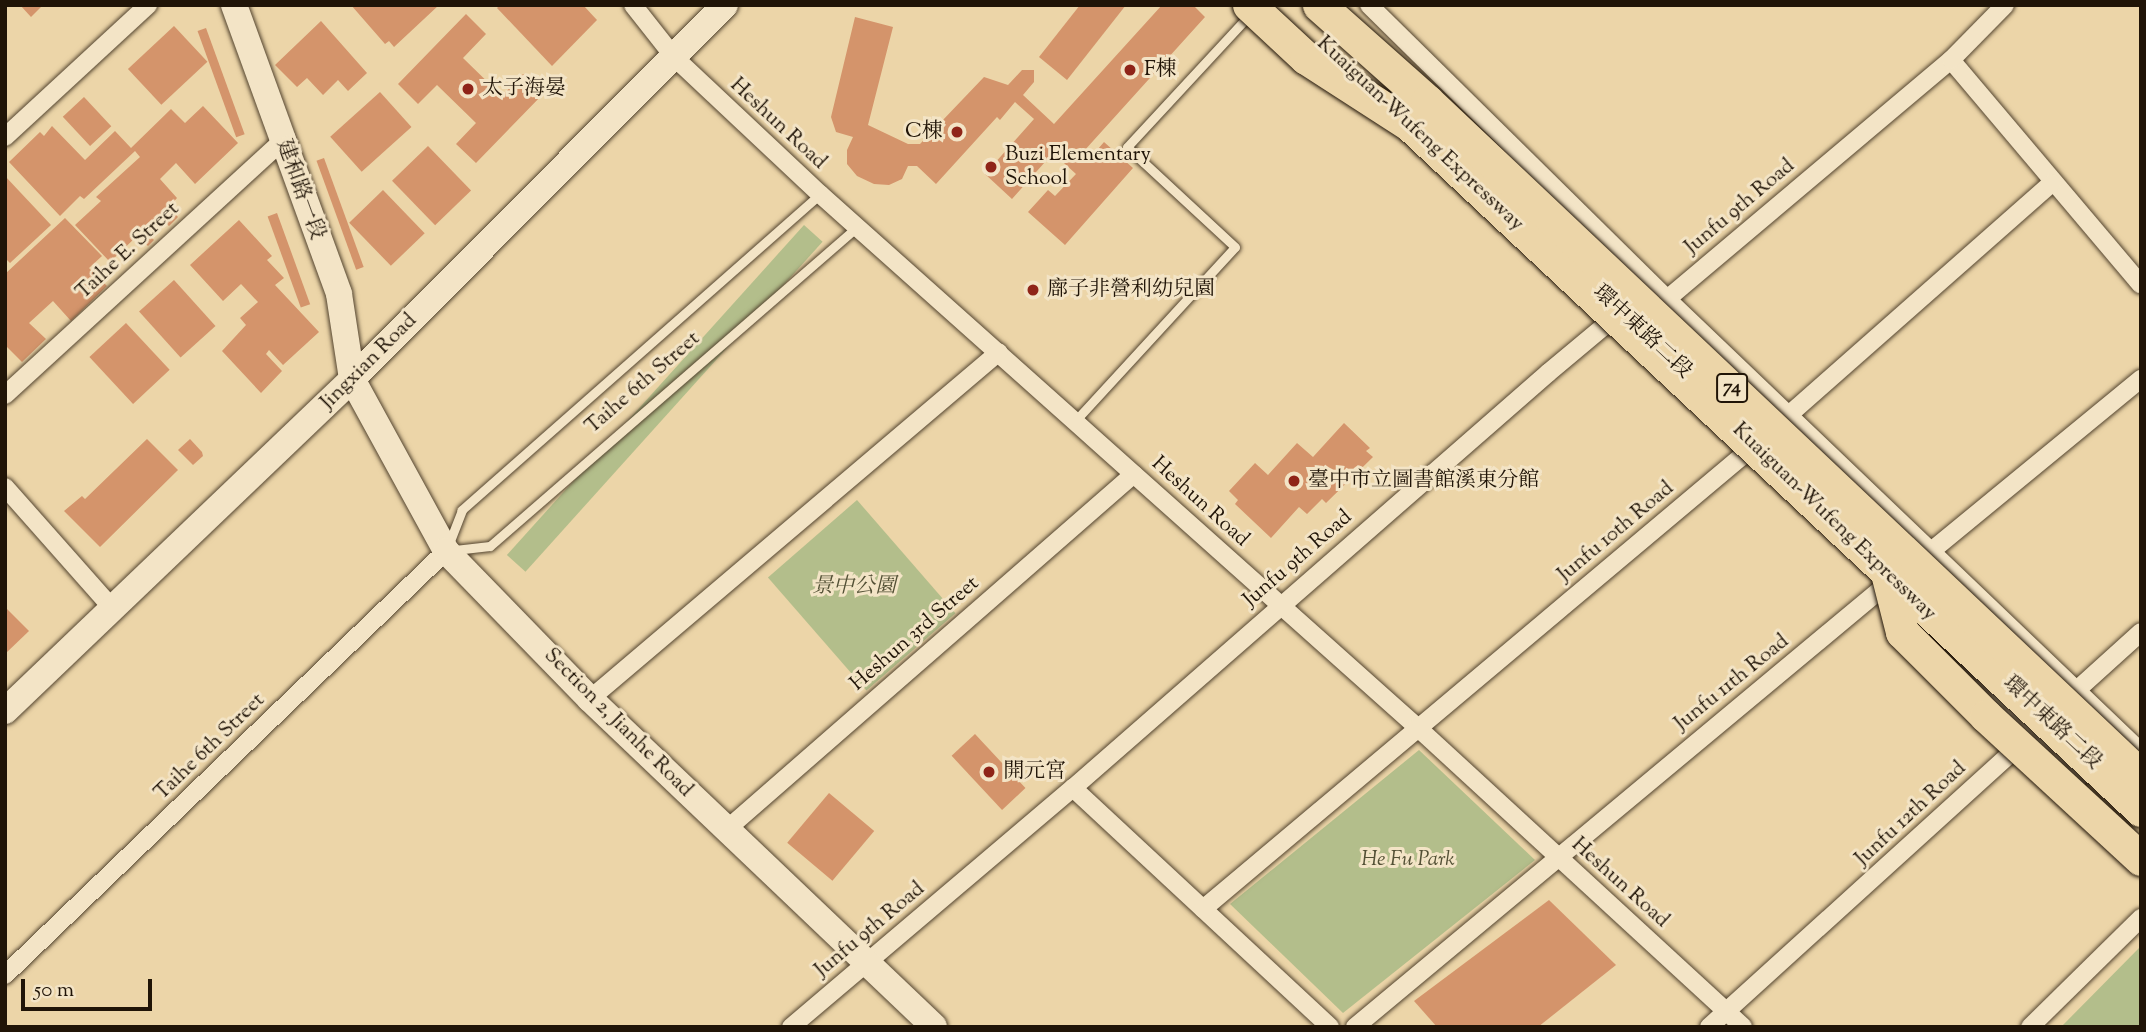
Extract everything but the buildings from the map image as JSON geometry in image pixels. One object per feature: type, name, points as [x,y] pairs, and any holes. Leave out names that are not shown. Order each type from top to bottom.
[{"type":"highway","points":[[1249,5],[1306,58],[1410,125]]},
{"type":"highway","name":"Kuaiguan-Wufeng Expressway","points":[[1281,5],[1410,125],[1884,581],[2141,810]]},
{"type":"highway","name":"Kuaiguan-Wufeng Expressway","points":[[1319,5],[1346,20],[1468,139],[2141,776]]},
{"type":"highway","points":[[1884,581],[1902,632],[1986,716],[2141,859]]},
{"type":"street","points":[[5,137],[148,5]]},
{"type":"street","name":"建和路一段","points":[[234,5],[339,294],[352,379]]},
{"type":"street","name":"Heshun Road","points":[[633,5],[674,57],[820,194],[1417,727],[1743,1027]]},
{"type":"street","name":"Jingxian Road","points":[[5,711],[352,379],[725,5]]},
{"type":"street","name":"環中東路二段","points":[[1260,5],[1741,457],[1884,581],[2031,734],[2141,838]]},
{"type":"street","name":"環中東路二段","points":[[1369,5],[1667,299],[1933,550],[2075,691],[2141,752]]},
{"type":"street","name":"Junfu 9th Road","points":[[791,1027],[1073,788],[1279,605],[1603,327],[1667,299],[1951,60],[2005,5]]},
{"type":"street","points":[[1951,60],[2052,183],[2141,285]]},
{"type":"street","name":"Taihe E. Street","points":[[5,395],[282,141]]},
{"type":"street","name":"Junfu 10th Road","points":[[1203,909],[1789,416],[2052,183]]},
{"type":"street","points":[[590,699],[999,352]]},
{"type":"street","name":"Section 2, Jianhe Road","points":[[352,379],[446,551],[590,699],[934,1027]]},
{"type":"street","name":"Junfu 11th Road","points":[[1355,1027],[1884,581],[1933,550],[2141,379]]},
{"type":"street","name":"Heshun 3rd Street","points":[[726,830],[1134,474]]},
{"type":"street","points":[[5,487],[112,608]]},
{"type":"street","name":"Taihe 6th Street","points":[[5,975],[446,551]]},
{"type":"street","name":"Junfu 12th Road","points":[[1709,1027],[1728,1013],[2141,632]]},
{"type":"street","points":[[1073,788],[1330,1027]]},
{"type":"street","points":[[2030,1027],[2141,918]]},
{"type":"lane","points":[[1075,421],[1236,247],[1127,147],[1260,5]]},
{"type":"lane","name":"Taihe 6th Street","points":[[820,194],[462,510],[446,551],[490,546],[858,226]]},
{"type":"green space","points":[[804,225],[823,242],[525,572],[507,555]]},
{"type":"green space","name":"景中公園","points":[[857,500],[955,613],[866,691],[768,577]]},
{"type":"green space","name":"He Fu Park","points":[[1419,750],[1535,860],[1343,1013],[1230,904]]},
{"type":"green space","points":[[2141,946],[2141,1027],[2061,1027]]},
{"type":"place","name":"F棟","points":[[1130,70]]},
{"type":"place","name":"太子海晏","points":[[468,89]]},
{"type":"place","name":"C棟","points":[[957,132]]},
{"type":"place","name":"Buzi Elementary School","points":[[991,167]]},
{"type":"place","name":"廍子非營利幼兒園","points":[[1033,290]]},
{"type":"place","name":"臺中市立圖書館溪東分館","points":[[1294,481]]},
{"type":"place","name":"開元宮","points":[[989,772]]}]
